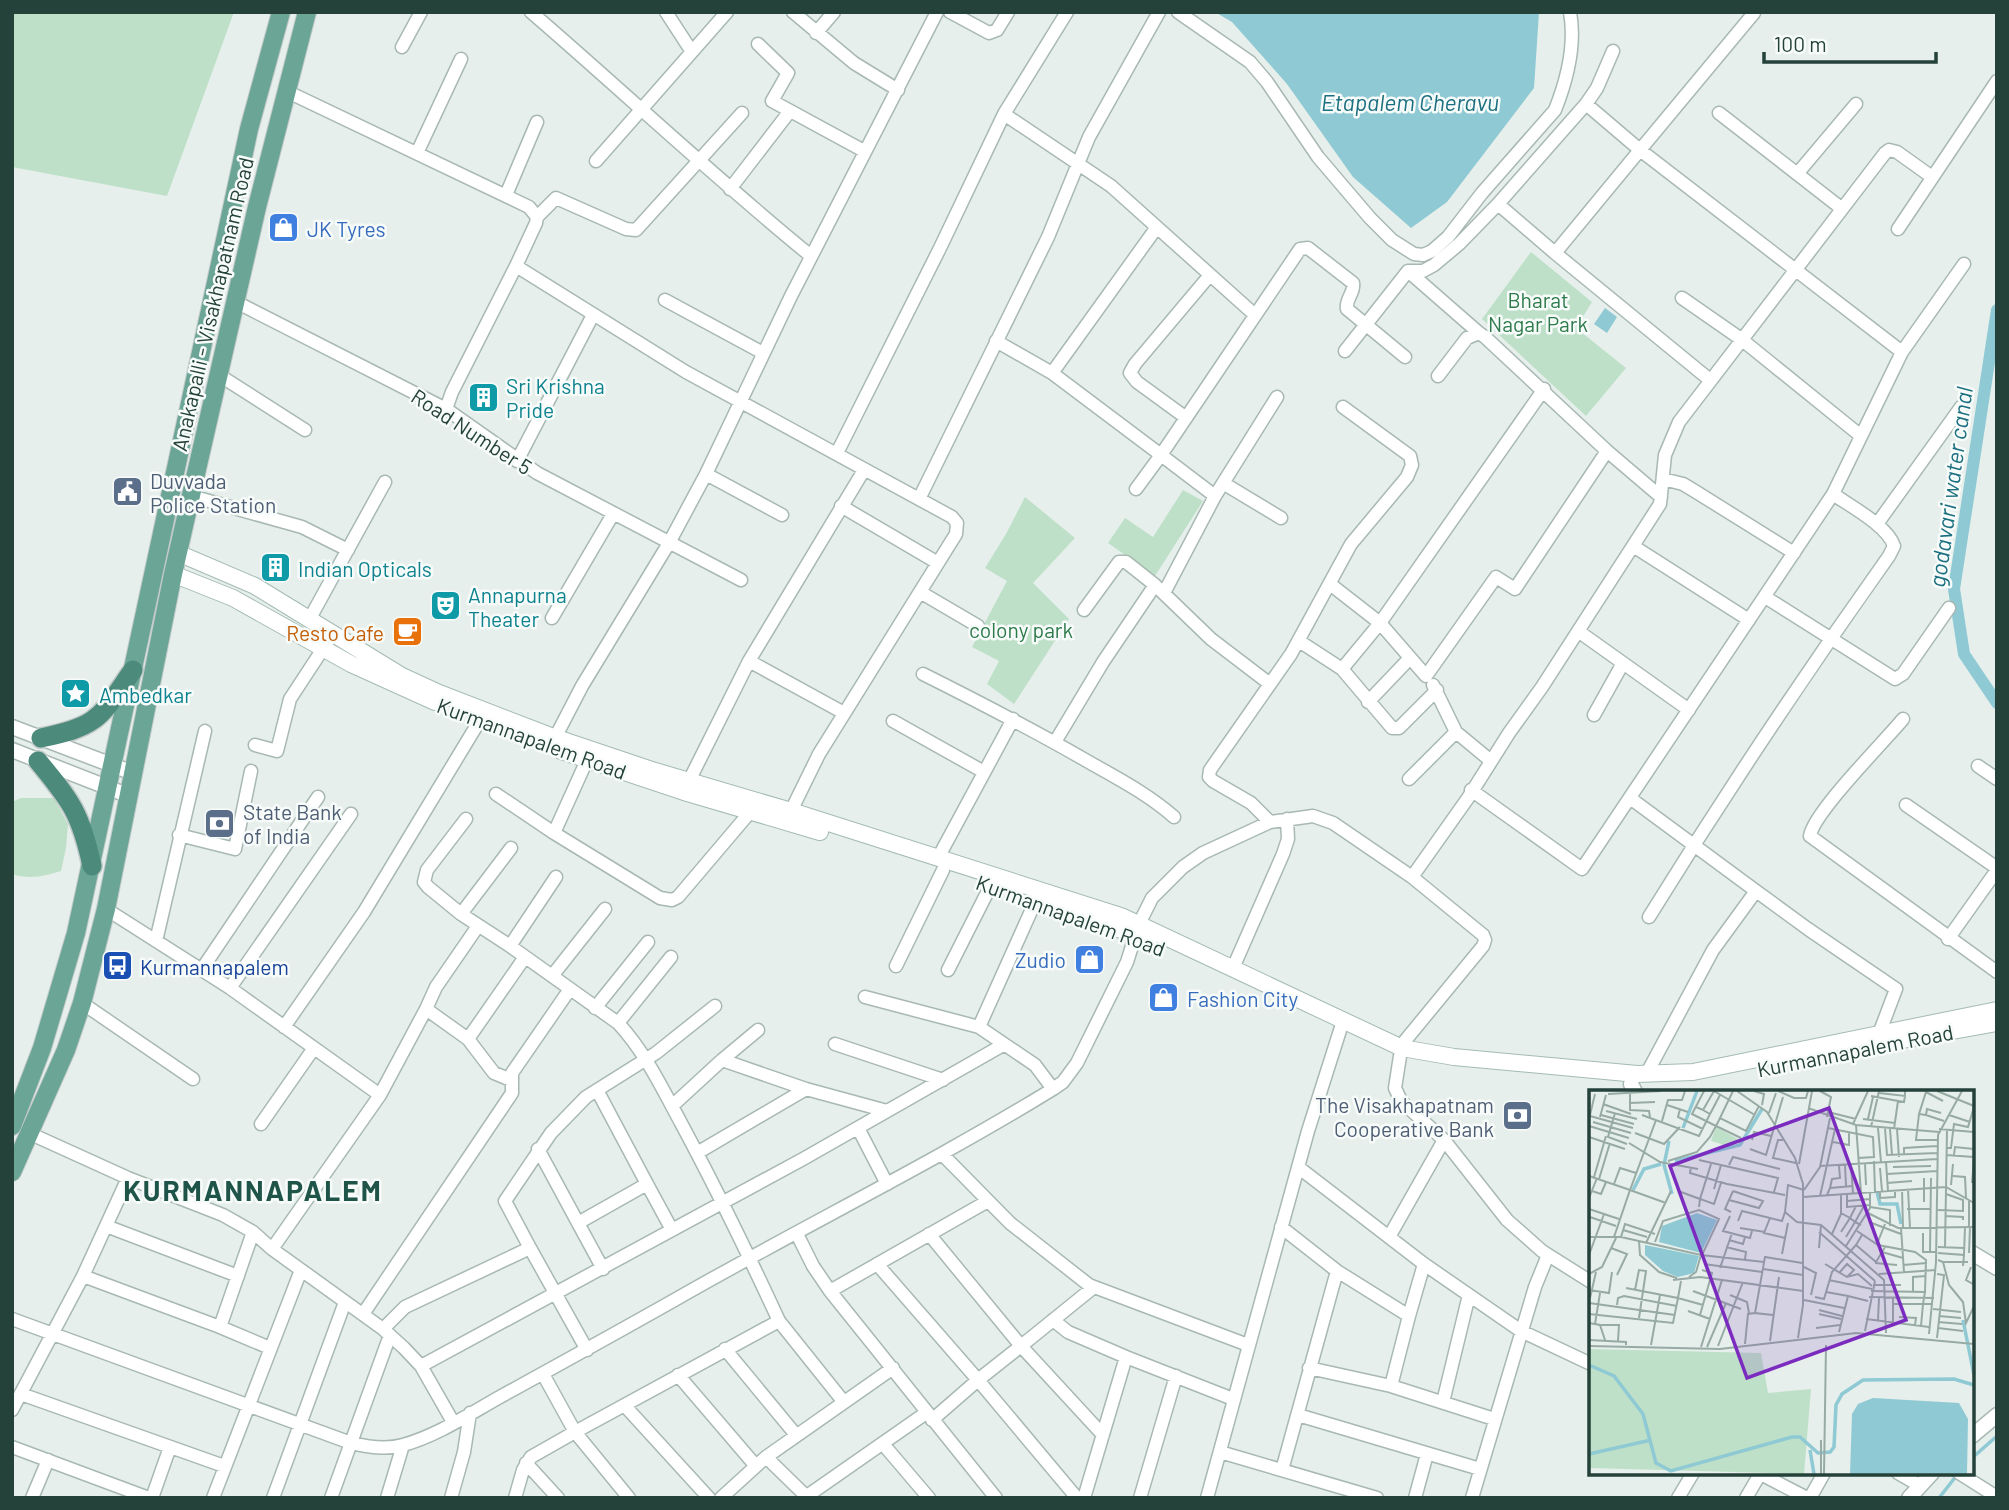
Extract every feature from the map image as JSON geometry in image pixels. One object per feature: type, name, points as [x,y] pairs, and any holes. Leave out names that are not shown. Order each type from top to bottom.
[{"type":"highway","points":[[41,738],[71,732],[93,722],[133,670]]},
{"type":"highway","points":[[38,761],[68,797],[77,813],[84,829],[92,866]]},
{"type":"main road","name":"Anakapalli - Visakhapatnam Road","points":[[12,1126],[61,990],[92,866],[249,129],[281,12]]},
{"type":"main road","name":"Anakapalli - Visakhapatnam Road","points":[[12,1172],[66,1050],[82,1003],[106,908],[173,574],[257,207],[307,12]]},
{"type":"main road","points":[[234,201],[257,207]]},
{"type":"main road","points":[[178,553],[254,586],[309,620],[327,642],[402,676],[555,738],[791,811],[940,864],[1102,909],[1137,929],[1233,968],[1340,1025]]},
{"type":"main road","name":"Kurmannapalem Road","points":[[173,574],[327,642],[386,681],[480,720],[587,760],[684,792],[940,864],[1036,900],[1137,929],[1419,1062],[1633,1088],[1700,1079],[1997,1023]]},
{"type":"main road","points":[[1401,1052],[1647,1073],[1693,1072],[1997,1010]]},
{"type":"street","points":[[402,47],[421,12]]},
{"type":"street","points":[[531,12],[730,189],[811,256]]},
{"type":"street","points":[[666,12],[692,52]]},
{"type":"street","points":[[596,161],[727,12]]},
{"type":"street","points":[[793,12],[854,63],[898,90]]},
{"type":"street","points":[[816,33],[834,12]]},
{"type":"street","points":[[555,738],[582,686],[669,543],[706,474],[811,256],[937,12]]},
{"type":"street","points":[[950,12],[983,31],[993,33],[1008,12]]},
{"type":"street","points":[[837,453],[1004,114],[1067,12]]},
{"type":"street","points":[[919,499],[1048,237],[1089,137],[1158,12]]},
{"type":"street","points":[[1178,12],[1250,62],[1267,82],[1318,157],[1370,218],[1404,249],[1423,255],[1448,237],[1555,110],[1562,93],[1574,36],[1570,12]]},
{"type":"street","points":[[1555,253],[1754,13]]},
{"type":"street","points":[[758,44],[788,73],[772,101],[864,151]]},
{"type":"street","points":[[1408,271],[1423,271],[1434,265],[1498,204],[1586,104],[1597,88],[1614,51]]},
{"type":"street","points":[[416,153],[461,59]]},
{"type":"street","points":[[1898,229],[1997,81]]},
{"type":"street","points":[[286,91],[529,206],[537,217]]},
{"type":"street","points":[[1586,104],[1640,150],[1902,352]]},
{"type":"street","points":[[1797,174],[1856,104]]},
{"type":"street","points":[[730,189],[790,111]]},
{"type":"street","points":[[446,410],[537,217],[556,198],[626,229],[636,230],[742,113]]},
{"type":"street","points":[[1719,113],[1841,208]]},
{"type":"street","points":[[1004,114],[1111,186],[1255,314]]},
{"type":"street","points":[[506,195],[537,122]]},
{"type":"street","points":[[1412,877],[1660,504],[1665,455],[1679,422],[1710,380],[1841,208],[1889,150],[1897,152],[1932,177]]},
{"type":"street","points":[[1498,204],[1710,380]]},
{"type":"street","points":[[1052,373],[1157,227]]},
{"type":"street","points":[[1136,489],[1296,251],[1304,247],[1353,284],[1354,290],[1347,302],[1347,309],[1405,357]]},
{"type":"street","points":[[1471,790],[1582,869],[1833,494],[1902,352],[1964,264]]},
{"type":"street","points":[[516,266],[663,359],[952,517],[957,523],[956,534],[819,754],[791,811]]},
{"type":"street","points":[[1345,351],[1408,271]]},
{"type":"street","points":[[1408,271],[1544,389],[1607,451],[1661,497]]},
{"type":"street","points":[[1185,417],[1137,382],[1130,373],[1210,275]]},
{"type":"street","points":[[1682,298],[1741,340],[1861,436]]},
{"type":"street","points":[[665,300],[763,353]]},
{"type":"street","name":"Road Number 5","points":[[236,302],[446,410],[517,461],[741,580]]},
{"type":"street","points":[[517,461],[593,315]]},
{"type":"street","points":[[1438,376],[1467,338],[1479,333]]},
{"type":"street","points":[[996,341],[1052,373],[1215,496]]},
{"type":"street","points":[[219,375],[305,430]]},
{"type":"street","points":[[1342,669],[1380,623],[1544,389]]},
{"type":"street","points":[[1055,742],[1103,662],[1160,589],[1277,397]]},
{"type":"street","points":[[1270,822],[1251,803],[1213,781],[1209,773],[1299,641],[1355,538],[1407,477],[1412,465],[1410,456],[1343,407]]},
{"type":"street","points":[[1877,524],[1961,407]]},
{"type":"street","points":[[1426,676],[1496,577],[1515,589],[1607,451]]},
{"type":"street","points":[[689,781],[749,660],[864,470]]},
{"type":"street","points":[[706,474],[782,515]]},
{"type":"street","points":[[1663,479],[1693,490],[1794,553]]},
{"type":"street","points":[[309,620],[386,482]]},
{"type":"street","points":[[1223,483],[1281,518]]},
{"type":"street","points":[[1648,917],[1694,843],[1894,546],[1889,536],[1877,524],[1833,494]]},
{"type":"street","points":[[191,496],[302,527],[348,550]]},
{"type":"street","points":[[841,506],[938,563]]},
{"type":"street","points":[[552,618],[613,514]]},
{"type":"street","points":[[1633,546],[1749,620]]},
{"type":"street","points":[[1084,610],[1119,562],[1126,562],[1160,589],[1211,639],[1270,684]]},
{"type":"street","points":[[1330,584],[1380,623],[1437,690],[1456,732],[1491,761]]},
{"type":"street","points":[[920,592],[978,626]]},
{"type":"street","points":[[1765,597],[1895,679],[1903,674],[1948,608]]},
{"type":"street","points":[[1578,631],[1689,709]]},
{"type":"street","points":[[1299,641],[1342,669],[1388,725],[1396,729],[1437,690]]},
{"type":"street","points":[[255,745],[277,751],[287,706],[327,642]]},
{"type":"street","points":[[1368,702],[1410,658]]},
{"type":"street","points":[[749,660],[844,713]]},
{"type":"street","points":[[1594,715],[1623,663]]},
{"type":"street","points":[[923,674],[1055,742],[1137,789],[1174,817]]},
{"type":"street","points":[[896,965],[940,864],[1013,719]]},
{"type":"street","points":[[1903,719],[1848,780],[1810,836],[1948,939],[1997,972]]},
{"type":"street","points":[[284,1027],[364,912],[480,720]]},
{"type":"street","points":[[893,721],[984,772]]},
{"type":"street","points":[[12,727],[133,772]]},
{"type":"street","points":[[156,941],[205,731]]},
{"type":"street","points":[[1409,779],[1456,732]]},
{"type":"street","points":[[12,750],[127,795]]},
{"type":"street","points":[[554,833],[587,760]]},
{"type":"street","points":[[1978,766],[1997,779]]},
{"type":"street","points":[[180,835],[235,849],[251,771]]},
{"type":"street","points":[[496,793],[554,833],[660,898],[672,900],[678,897],[751,811]]},
{"type":"street","points":[[202,970],[318,797]]},
{"type":"street","points":[[1630,797],[1808,929],[1896,989],[1879,1034]]},
{"type":"street","points":[[1906,805],[1997,869],[1993,885],[1948,939]]},
{"type":"street","points":[[230,988],[351,814]]},
{"type":"street","points":[[12,1319],[351,1443],[373,1448],[403,1445],[453,1422],[587,1350],[749,1257],[797,1234],[1053,1090],[1063,1082],[1077,1063],[1127,962],[1137,929],[1152,898],[1183,867],[1203,853],[1270,822],[1313,816],[1323,818],[1412,877],[1483,935],[1483,946],[1404,1042],[1396,1095],[1444,1140],[1507,1220],[1548,1255],[1589,1281]]},
{"type":"street","points":[[466,819],[427,870],[425,877],[428,887],[461,914],[618,1023],[646,1058],[672,1106],[779,1321],[844,1401]]},
{"type":"street","points":[[1233,968],[1283,854],[1288,839],[1287,820]]},
{"type":"street","points":[[461,914],[511,848]]},
{"type":"street","points":[[510,946],[556,877]]},
{"type":"street","points":[[948,970],[991,885]]},
{"type":"street","points":[[1647,1073],[1713,950],[1756,891]]},
{"type":"street","points":[[979,1027],[1036,900]]},
{"type":"street","points":[[106,908],[230,988],[380,1095]]},
{"type":"street","points":[[552,976],[605,909]]},
{"type":"street","points":[[272,1249],[380,1095],[436,987],[478,926]]},
{"type":"street","points":[[595,1008],[648,942]]},
{"type":"street","points":[[468,1039],[525,957]]},
{"type":"street","points":[[618,1023],[671,957]]},
{"type":"street","points":[[363,1314],[512,1093],[512,1073],[570,989]]},
{"type":"street","points":[[865,997],[979,1027],[1035,1065],[1053,1090]]},
{"type":"street","points":[[82,1003],[194,1079]]},
{"type":"street","points":[[587,1350],[505,1200],[538,1149],[567,1115],[597,1090],[656,1053],[716,1006]]},
{"type":"street","points":[[426,1009],[468,1039],[494,1073],[511,1080]]},
{"type":"street","points":[[1207,1498],[1297,1167],[1340,1025]]},
{"type":"street","points":[[672,1106],[758,1030]]},
{"type":"street","points":[[835,1044],[943,1080]]},
{"type":"street","points":[[421,1366],[603,1269],[1003,1045]]},
{"type":"street","points":[[261,1124],[314,1048]]},
{"type":"street","points":[[722,1060],[806,1089],[887,1111]]},
{"type":"street","points":[[697,1153],[806,1089]]},
{"type":"street","points":[[597,1090],[672,1230]]},
{"type":"street","points":[[858,1128],[887,1184]]},
{"type":"street","points":[[31,1134],[128,1178],[223,1214],[253,1232],[272,1249],[387,1332],[421,1366],[453,1422]]},
{"type":"street","points":[[1389,1237],[1444,1140]]},
{"type":"street","points":[[538,1149],[603,1269]]},
{"type":"street","points":[[942,1154],[1010,1223],[1094,1287],[1248,1345]]},
{"type":"street","points":[[1297,1167],[1424,1264],[1521,1331],[1589,1363]]},
{"type":"street","points":[[12,1410],[83,1276],[128,1178]]},
{"type":"street","points":[[578,1223],[647,1184]]},
{"type":"street","points":[[830,1291],[988,1201]]},
{"type":"street","points":[[106,1226],[238,1276]]},
{"type":"street","points":[[1281,1227],[1337,1271],[1409,1316]]},
{"type":"street","points":[[220,1327],[253,1232]]},
{"type":"street","points":[[797,1234],[813,1266],[830,1291],[996,1498]]},
{"type":"street","points":[[929,1234],[1021,1346],[1103,1435]]},
{"type":"street","points":[[331,1498],[387,1332],[405,1307],[530,1248]]},
{"type":"street","points":[[1974,1254],[1997,1268]]},
{"type":"street","points":[[1472,1498],[1521,1331],[1548,1255]]},
{"type":"street","points":[[877,1264],[1077,1498]]},
{"type":"street","points":[[1391,1386],[1424,1264]]},
{"type":"street","points":[[213,1498],[301,1270]]},
{"type":"street","points":[[1282,1470],[1337,1271]]},
{"type":"street","points":[[83,1276],[270,1348]]},
{"type":"street","points":[[678,1375],[760,1461],[808,1497],[883,1444],[929,1417],[1094,1287]]},
{"type":"street","points":[[1443,1402],[1469,1295]]},
{"type":"street","points":[[273,1498],[345,1302]]},
{"type":"street","points":[[1053,1320],[1068,1332],[1233,1399]]},
{"type":"street","points":[[515,1498],[526,1463],[531,1457],[779,1321]]},
{"type":"street","points":[[725,1349],[796,1435]]},
{"type":"street","points":[[1084,1498],[1126,1357]]},
{"type":"street","points":[[723,1497],[760,1461],[893,1368]]},
{"type":"street","points":[[1309,1368],[1391,1386],[1494,1419]]},
{"type":"street","points":[[543,1374],[575,1432],[629,1498]]},
{"type":"street","points":[[1140,1498],[1176,1376]]},
{"type":"street","points":[[21,1394],[224,1466]]},
{"type":"street","points":[[625,1406],[709,1498]]},
{"type":"street","points":[[452,1498],[470,1413]]},
{"type":"street","points":[[1298,1415],[1480,1469]]},
{"type":"street","points":[[1974,1434],[1997,1415]]},
{"type":"street","points":[[883,1444],[929,1498]]},
{"type":"street","points":[[387,1498],[403,1445]]},
{"type":"street","points":[[12,1447],[150,1498],[170,1447]]},
{"type":"street","points":[[1220,1452],[1377,1498]]},
{"type":"street","points":[[1415,1498],[1427,1454]]},
{"type":"street","points":[[32,1498],[48,1460]]},
{"type":"street","points":[[526,1463],[558,1498]]},
{"type":"street","points":[[1678,1498],[1692,1475]]},
{"type":"street","points":[[1746,1498],[1759,1475]]},
{"type":"street","points":[[1762,1475],[1809,1498],[1823,1475]]},
{"type":"street","points":[[1902,1475],[1919,1485]]},
{"type":"street","points":[[1909,1498],[1929,1475]]},
{"type":"street","points":[[1961,1475],[1997,1497]]},
{"type":"street","points":[[1971,1498],[1978,1486]]},
{"type":"green space","points":[[12,12],[234,12],[167,196],[12,167]]},
{"type":"green space","name":"Bharat Nagar Park","points":[[1531,252],[1592,302],[1576,328],[1626,368],[1586,416],[1482,319]]},
{"type":"green space","points":[[1183,490],[1203,501],[1155,576],[1108,543],[1125,518],[1153,537]]},
{"type":"green space","name":"colony park","points":[[1025,497],[1075,538],[1033,583],[1069,619],[1014,704],[987,684],[999,661],[972,647],[1007,581],[985,568]]},
{"type":"green space","points":[[21,798],[54,798],[68,824],[61,871],[31,877],[12,874],[12,802]]},
{"type":"water","name":"Etapalem Cheravu","points":[[1215,12],[1539,12],[1534,88],[1447,202],[1411,228],[1353,177],[1287,84],[1232,22]]},
{"type":"water","points":[[1605,308],[1617,317],[1607,333],[1594,324]]},
{"type":"waterway","name":"godavari water canal","points":[[1997,310],[1954,589],[1964,654],[1997,703]]},
{"type":"waterway","points":[[1974,1456],[1997,1436]]},
{"type":"waterway","points":[[1939,1498],[1957,1475]]},
{"type":"place","name":"JK Tyres","points":[[284,228]]},
{"type":"place","name":"Sri Krishna Pride","points":[[483,397]]},
{"type":"place","name":"Duvvada Police Station","points":[[127,492]]},
{"type":"place","name":"Indian Opticals","points":[[275,568]]},
{"type":"place","name":"Annapurna Theater","points":[[445,606]]},
{"type":"place","name":"Resto Cafe","points":[[407,632]]},
{"type":"place","name":"Ambedkar","points":[[76,694]]},
{"type":"place","name":"State Bank of India","points":[[220,823]]},
{"type":"place","name":"Zudio","points":[[1089,959]]},
{"type":"place","name":"Kurmannapalem","points":[[117,966]]},
{"type":"place","name":"Fashion City","points":[[1164,998]]},
{"type":"place","name":"The Visakhapatnam Cooperative Bank","points":[[1517,1116]]},
{"type":"district","name":"KURMANNAPALEM","points":[[253,1190]]}]
